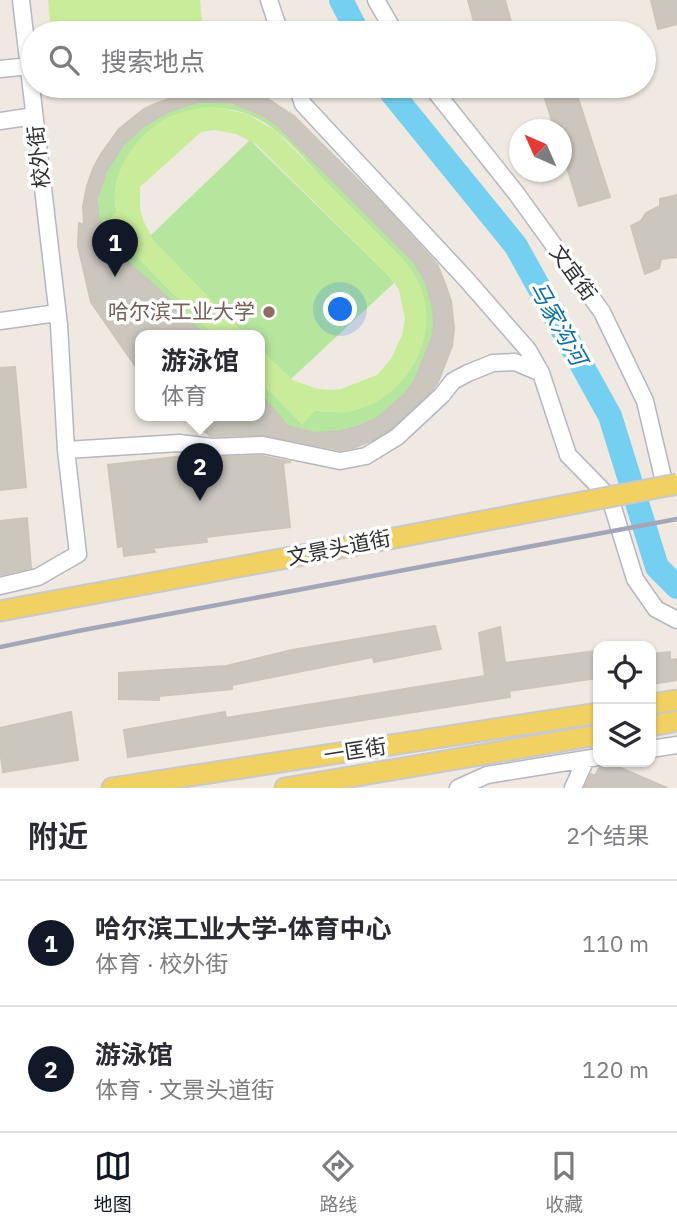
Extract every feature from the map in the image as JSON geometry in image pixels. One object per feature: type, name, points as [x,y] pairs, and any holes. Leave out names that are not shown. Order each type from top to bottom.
[{"type":"main road","name":"文景头道街","points":[[0,611],[671,485]]},
{"type":"main road","points":[[656,703],[677,700]]},
{"type":"main road","name":"一匡街","points":[[112,788],[197,782],[593,714]]},
{"type":"main road","points":[[656,725],[677,721]]},
{"type":"main road","name":"一匡街","points":[[285,788],[593,736]]},
{"type":"street","name":"校外街","points":[[21,0],[24,21]]},
{"type":"street","points":[[269,0],[276,21]]},
{"type":"street","points":[[376,0],[388,21]]},
{"type":"street","points":[[0,69],[21,67]]},
{"type":"street","name":"校外街","points":[[0,586],[38,577],[78,554],[66,450],[59,325],[32,98]]},
{"type":"street","points":[[301,98],[303,104],[466,279],[528,350],[541,373],[568,455],[610,498],[635,579],[656,609],[677,620]]},
{"type":"street","name":"文宜街","points":[[441,98],[516,193],[602,312],[645,401],[671,485]]},
{"type":"street","points":[[0,121],[34,116]]},
{"type":"street","points":[[0,321],[57,313]]},
{"type":"street","points":[[66,450],[179,443],[212,447],[263,445],[340,461],[366,456],[397,437],[442,396],[453,381],[468,373],[493,363],[515,362],[541,373]]},
{"type":"street","points":[[656,748],[677,745]]},
{"type":"street","points":[[458,788],[487,775],[592,758]]},
{"type":"street","points":[[573,788],[592,758]]},
{"type":"green space","points":[[48,0],[200,0],[202,21],[50,21]]},
{"type":"green space","points":[[198,102],[240,106],[277,125],[414,262],[431,300],[431,335],[412,384],[391,408],[378,417],[347,429],[302,431],[287,426],[265,400],[265,386],[302,424],[315,410],[335,411],[372,404],[395,387],[415,361],[422,346],[426,316],[424,300],[411,270],[291,145],[260,120],[243,113],[207,108],[189,111],[155,126],[135,146],[124,163],[115,193],[117,212],[105,224],[209,330],[199,330],[105,240],[98,201],[116,155],[138,131],[166,113]]},
{"type":"green space","points":[[204,107],[217,107],[247,114],[276,131],[403,259],[422,290],[427,320],[418,356],[397,387],[366,407],[348,412],[315,410],[302,424],[265,386],[265,354],[292,380],[318,389],[341,389],[377,375],[391,359],[402,335],[405,319],[399,290],[391,278],[256,144],[236,134],[215,130],[201,132],[140,187],[143,220],[155,243],[241,330],[209,330],[105,224],[117,212],[116,185],[125,160],[152,128],[178,114]]},
{"type":"green space","points":[[250,140],[394,283],[291,379],[265,354],[265,330],[241,330],[150,236]]},
{"type":"building","points":[[468,0],[505,0],[511,21],[474,21]]},
{"type":"building","points":[[651,0],[677,0],[677,24],[658,29]]},
{"type":"building","points":[[172,98],[266,98],[294,116],[382,204],[437,264],[451,301],[454,329],[452,346],[433,389],[391,429],[373,440],[340,450],[263,435],[210,436],[191,421],[265,421],[265,399],[287,426],[316,433],[357,427],[376,419],[405,394],[415,380],[432,337],[432,304],[425,281],[414,262],[277,125],[260,114],[232,103],[198,102],[170,111],[144,126],[123,145],[106,172],[97,199],[105,242],[164,294],[199,330],[135,330],[135,365],[91,302],[78,246],[79,223],[84,225],[83,206],[87,186],[101,154],[119,129],[144,109]]},
{"type":"building","points":[[545,98],[578,98],[610,197],[579,206],[572,182],[572,119],[552,119]]},
{"type":"building","points":[[677,195],[677,257],[661,259],[659,268],[645,274],[631,226],[641,221],[646,213],[660,206],[660,199]]},
{"type":"building","points":[[15,367],[26,487],[0,490],[0,368]]},
{"type":"building","points":[[193,455],[262,456],[291,462],[283,463],[290,527],[206,537],[207,542],[153,548],[155,552],[124,556],[123,546],[118,547],[108,465]]},
{"type":"building","points":[[27,518],[31,568],[0,575],[0,521]]},
{"type":"building","points":[[435,626],[441,649],[374,662],[373,657],[232,685],[232,689],[159,696],[159,700],[119,699],[119,673],[226,666],[292,650]]},
{"type":"building","points":[[500,627],[505,663],[593,652],[593,679],[509,691],[510,697],[128,757],[124,730],[225,712],[226,718],[485,676],[479,633]]},
{"type":"building","points":[[670,652],[670,660],[677,659],[677,680],[656,683],[656,653]]},
{"type":"building","points":[[71,712],[78,760],[3,772],[0,728]]},
{"type":"building","points":[[619,767],[667,788],[584,788],[591,774],[595,776],[599,768]]},
{"type":"waterway","name":"马家沟河","points":[[341,0],[352,21]]},
{"type":"waterway","name":"马家沟河","points":[[396,98],[516,246],[610,416],[657,567],[677,587]]},
{"type":"railway","points":[[0,647],[677,519]]},
{"type":"place","name":"哈尔滨工业大学-体育中心","points":[[115,277]]},
{"type":"place","name":"哈尔滨工业大学","points":[[269,312]]},
{"type":"place","name":"游泳馆","points":[[200,501]]}]
